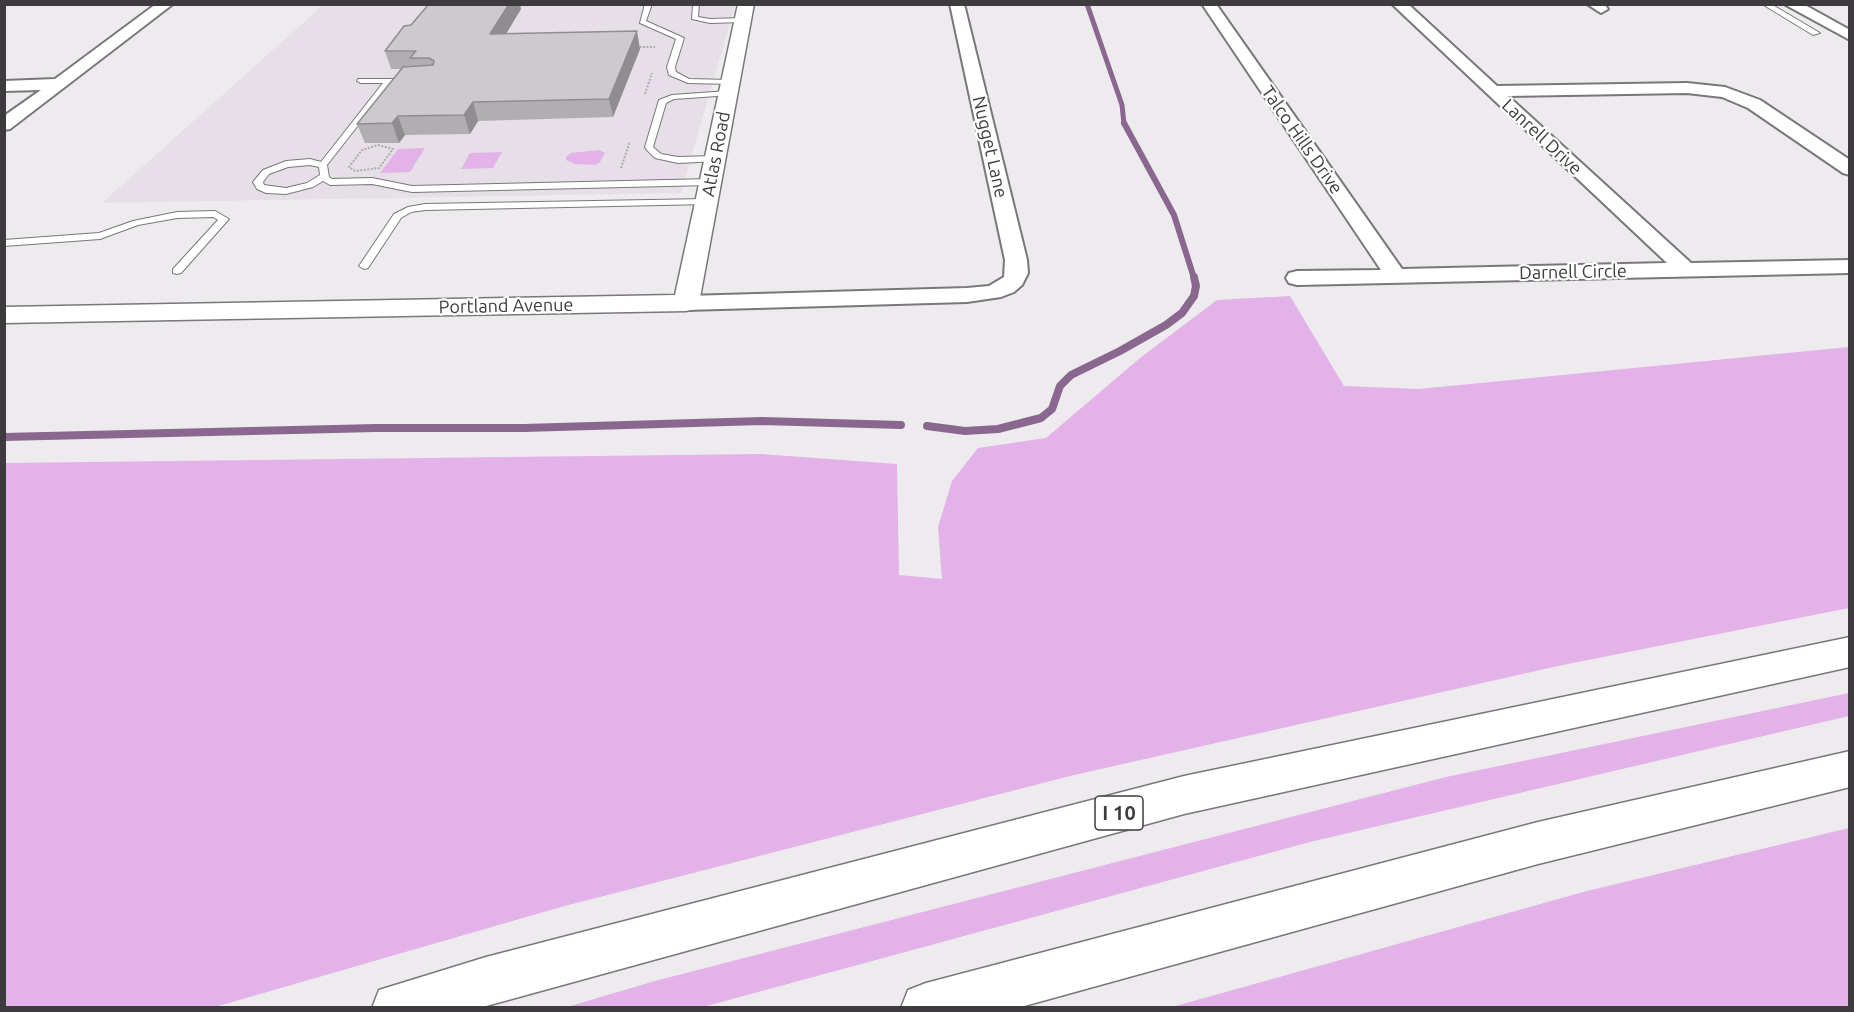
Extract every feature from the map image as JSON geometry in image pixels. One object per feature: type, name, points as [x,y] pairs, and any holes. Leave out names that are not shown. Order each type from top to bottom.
[{"type":"main road","name":"Atlas Road","points":[[686,303],[744,12]]},
{"type":"main road","name":"Portland Avenue","points":[[4,315],[686,303]]},
{"type":"main road","name":"I 10","points":[[397,1008],[486,981],[1185,795],[1850,652]]},
{"type":"main road","points":[[926,1008],[1538,843],[1850,769]]},
{"type":"street","points":[[4,125],[166,4]]},
{"type":"street","name":"Nugget Lane","points":[[957,4],[1016,260],[1017,273],[1006,287]]},
{"type":"street","name":"Talco Hills Drive","points":[[1209,4],[1396,276]]},
{"type":"street","name":"Lanrell Drive","points":[[1400,4],[1685,269]]},
{"type":"street","points":[[1790,11],[1815,25],[1850,36]]},
{"type":"street","points":[[4,86],[59,84]]},
{"type":"street","points":[[1492,91],[1687,88],[1725,93],[1754,104],[1850,169]]},
{"type":"street","name":"Darnell Circle","points":[[1297,278],[1850,266]]},
{"type":"street","name":"Portland Avenue","points":[[686,303],[967,296],[993,292],[1006,287]]},
{"type":"lane","points":[[649,4],[642,22],[680,38],[671,67],[672,73],[688,81],[729,88]]},
{"type":"lane","points":[[696,4],[694,18],[710,21],[744,12]]},
{"type":"lane","points":[[1765,4],[1790,11]]},
{"type":"lane","points":[[362,81],[400,81]]},
{"type":"lane","points":[[389,81],[324,165],[325,176],[330,182],[372,181],[412,189],[708,192]]},
{"type":"lane","points":[[715,159],[668,158],[658,156],[649,147],[662,102],[672,97],[729,88]]},
{"type":"lane","points":[[324,165],[310,162],[286,164],[266,172],[258,182],[260,187],[266,190],[286,191],[310,185],[325,176]]},
{"type":"lane","points":[[364,266],[397,216],[408,210],[425,207],[708,192]]},
{"type":"lane","points":[[4,243],[99,236],[136,223],[177,215],[215,214],[224,219],[177,271]]},
{"type":"path","points":[[626,48],[661,47]]},
{"type":"path","points":[[378,145],[393,149],[379,168],[364,171],[355,171],[350,167],[364,148],[378,145]]},
{"type":"shaded area","points":[[323,5],[735,5],[681,193],[102,203]]},
{"type":"shaded area","points":[[425,148],[410,172],[380,173],[398,149]]},
{"type":"shaded area","points":[[599,150],[605,153],[600,162],[595,165],[575,164],[566,160],[571,153]]},
{"type":"shaded area","points":[[502,152],[493,168],[461,169],[470,153]]},
{"type":"shaded area","points":[[1290,296],[1344,386],[1419,389],[1849,347],[1849,608],[1558,666],[1074,775],[561,907],[215,1007],[5,1007],[5,463],[761,454],[897,464],[899,575],[942,579],[938,527],[952,481],[978,448],[1046,438],[1140,358],[1217,300]]},
{"type":"shaded area","points":[[1849,693],[1849,716],[1310,842],[703,1007],[567,1007],[655,981],[1446,777]]},
{"type":"shaded area","points":[[1849,828],[1849,1007],[1172,1007],[1587,891]]},
{"type":"building","points":[[429,4],[509,4],[490,34],[637,31],[609,99],[473,102],[464,115],[398,116],[392,123],[357,124],[403,67],[433,65],[434,61],[429,58],[410,58],[416,51],[385,51],[404,26],[411,25]]},
{"type":"waterway","points":[[1087,4],[1122,105],[1124,124]]},
{"type":"waterway","points":[[1124,123],[1174,215],[1194,278]]},
{"type":"waterway","points":[[927,426],[965,431],[998,429],[1041,418],[1052,409],[1060,386],[1071,375],[1120,351],[1166,325],[1182,313],[1194,296],[1196,286],[1194,277]]},
{"type":"waterway","points":[[4,437],[376,428],[524,428],[762,421],[901,425]]}]
